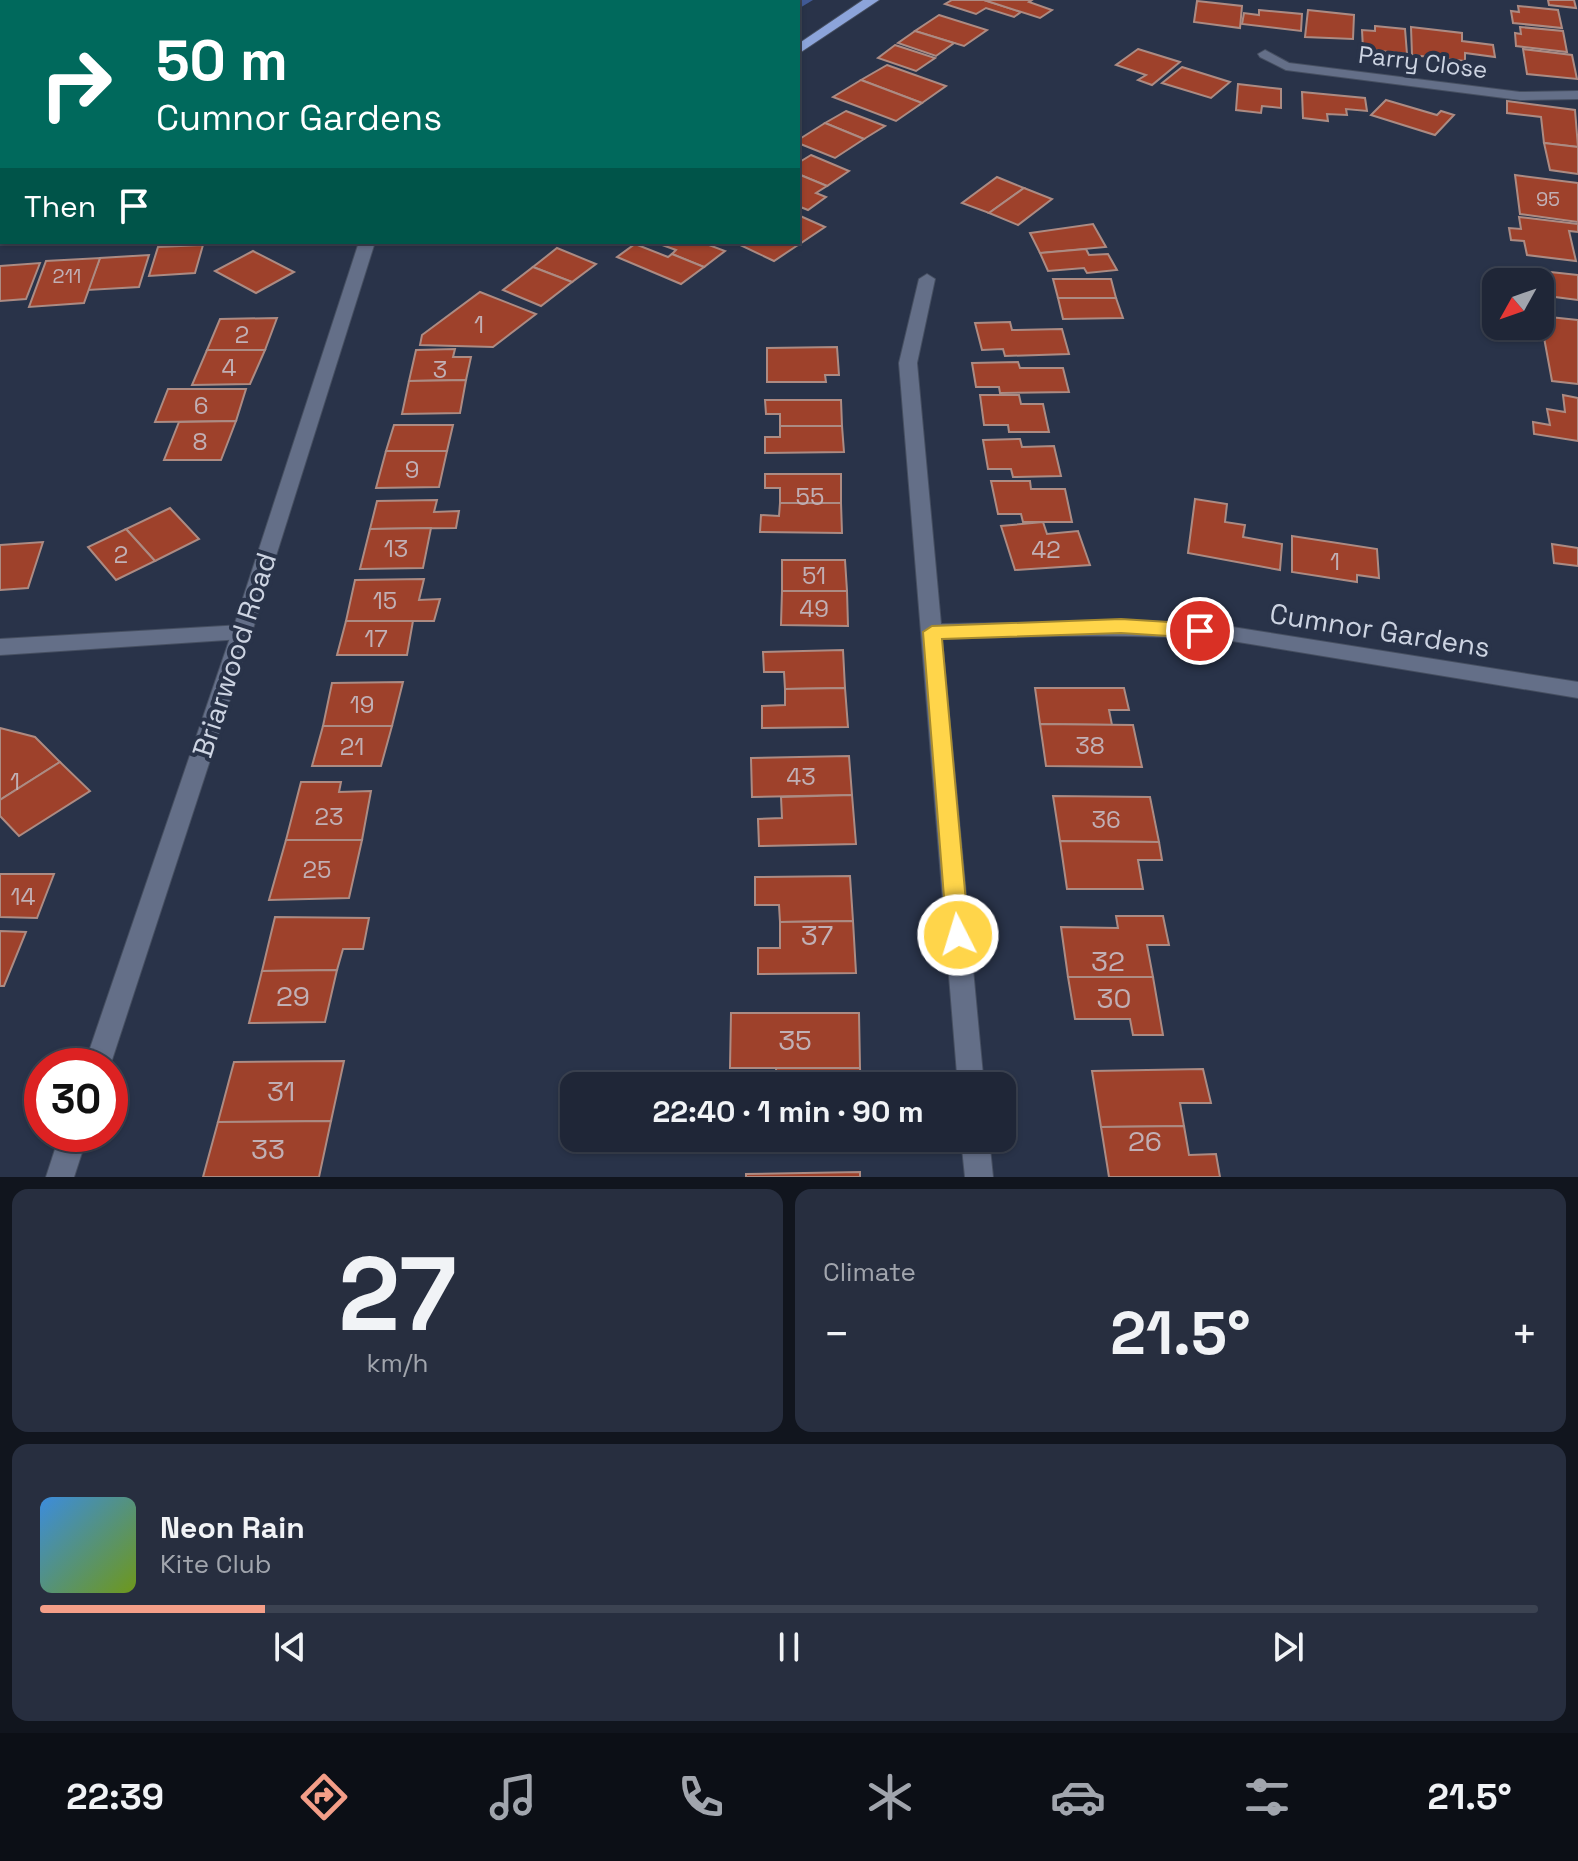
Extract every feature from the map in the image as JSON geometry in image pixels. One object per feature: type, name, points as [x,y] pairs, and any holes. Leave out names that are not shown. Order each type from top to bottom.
[{"type":"highway","points":[[800,49],[872,0]]},
{"type":"street","name":"Parry Close","points":[[1265,54],[1286,66],[1415,84],[1520,96],[1578,95]]},
{"type":"street","name":"Briarwood Road","points":[[103,1048],[242,632],[366,244]]},
{"type":"street","points":[[927,279],[908,363],[970,1072]]},
{"type":"street","name":"Cumnor Gardens","points":[[932,632],[1121,626],[1175,628],[1226,633],[1578,690]]},
{"type":"street","points":[[0,647],[242,632]]},
{"type":"street","points":[[60,1177],[68,1152]]},
{"type":"street","points":[[976,1152],[979,1177]]},
{"type":"shaded area","points":[[800,0],[813,0],[800,8]]},
{"type":"building","points":[[952,0],[984,0],[1021,12],[1014,17],[986,8],[976,14],[945,4]]},
{"type":"building","points":[[984,0],[1032,0],[1029,2],[1052,10],[1040,18]]},
{"type":"building","points":[[1548,0],[1574,0],[1576,8],[1549,5]]},
{"type":"building","points":[[1197,1],[1242,6],[1240,28],[1194,22]]},
{"type":"building","points":[[1518,6],[1558,10],[1562,28],[1513,23],[1511,11],[1519,12]]},
{"type":"building","points":[[1259,10],[1302,14],[1301,31],[1242,24],[1244,13],[1259,15]]},
{"type":"building","points":[[1308,10],[1354,15],[1353,39],[1305,37]]},
{"type":"building","points":[[939,15],[987,30],[964,46],[915,31]]},
{"type":"building","points":[[1375,26],[1405,29],[1407,54],[1363,49],[1362,30],[1375,31]]},
{"type":"building","points":[[1411,27],[1462,33],[1462,41],[1493,45],[1495,57],[1465,53],[1465,61],[1412,55]]},
{"type":"building","points":[[1520,27],[1563,31],[1567,52],[1516,46],[1515,33],[1521,34]]},
{"type":"building","points":[[915,31],[954,43],[936,56],[898,43]]},
{"type":"building","points":[[895,45],[935,58],[916,71],[878,58]]},
{"type":"building","points":[[1138,49],[1180,62],[1152,85],[1138,80],[1146,75],[1116,65]]},
{"type":"building","points":[[1523,49],[1572,55],[1577,79],[1527,74]]},
{"type":"building","points":[[887,65],[946,86],[922,103],[861,80]]},
{"type":"building","points":[[1182,67],[1230,82],[1211,98],[1162,83]]},
{"type":"building","points":[[861,80],[922,103],[896,121],[833,97]]},
{"type":"building","points":[[1238,84],[1281,89],[1281,108],[1262,106],[1261,113],[1236,110]]},
{"type":"building","points":[[1302,92],[1365,98],[1367,111],[1346,109],[1347,115],[1327,114],[1328,121],[1303,118]]},
{"type":"building","points":[[1386,100],[1437,115],[1441,111],[1454,115],[1435,135],[1371,115]]},
{"type":"building","points":[[1507,101],[1575,110],[1578,147],[1544,143],[1541,117],[1507,113]]},
{"type":"building","points":[[846,111],[885,126],[864,139],[825,123]]},
{"type":"building","points":[[825,123],[864,139],[835,158],[800,144],[800,139]]},
{"type":"building","points":[[1544,143],[1578,147],[1578,174],[1550,170]]},
{"type":"building","points":[[811,155],[849,171],[827,186],[800,175],[800,162]]},
{"type":"building","points":[[800,175],[827,186],[816,193],[826,197],[808,210],[800,207]]},
{"type":"building","points":[[1515,175],[1578,183],[1578,222],[1520,214]]},
{"type":"building","points":[[997,177],[1024,188],[989,213],[962,203]]},
{"type":"building","points":[[1024,188],[1052,199],[1018,225],[989,213]]},
{"type":"building","points":[[800,216],[825,227],[800,244]]},
{"type":"building","points":[[1519,217],[1578,224],[1578,232],[1569,231],[1576,261],[1527,255],[1524,241],[1511,240],[1509,228],[1521,229]]},
{"type":"building","points":[[1093,224],[1106,247],[1040,253],[1030,233]]},
{"type":"building","points":[[635,244],[704,267],[681,284],[617,257]]},
{"type":"building","points":[[660,244],[706,244],[725,251],[704,267],[672,254],[676,250]]},
{"type":"building","points":[[738,244],[798,245],[774,261]]},
{"type":"building","points":[[203,245],[195,273],[149,276],[158,247]]},
{"type":"building","points":[[557,248],[596,264],[572,282],[533,267]]},
{"type":"building","points":[[1086,249],[1089,255],[1108,254],[1117,270],[1087,273],[1084,268],[1048,271],[1040,253]]},
{"type":"building","points":[[253,251],[294,272],[256,293],[215,271]]},
{"type":"building","points":[[149,255],[139,287],[88,290],[100,258]]},
{"type":"building","points":[[100,258],[84,303],[29,307],[46,261]]},
{"type":"building","points":[[40,263],[26,299],[0,301],[0,266]]},
{"type":"building","points":[[533,267],[572,282],[541,306],[503,290]]},
{"type":"building","points":[[1554,272],[1578,275],[1578,300],[1554,297]]},
{"type":"building","points":[[1053,279],[1111,279],[1116,298],[1058,298]]},
{"type":"building","points":[[480,292],[536,314],[493,347],[420,345],[422,335]]},
{"type":"building","points":[[1058,298],[1116,298],[1123,318],[1063,319]]},
{"type":"building","points":[[1554,317],[1578,320],[1578,384],[1552,381],[1544,340],[1554,340]]},
{"type":"building","points":[[277,318],[265,350],[207,350],[220,319]]},
{"type":"building","points":[[1010,322],[1012,330],[1062,329],[1069,354],[1005,356],[1003,349],[982,350],[975,323]]},
{"type":"building","points":[[837,347],[839,375],[825,375],[826,382],[767,382],[767,348]]},
{"type":"building","points":[[455,349],[453,357],[471,357],[466,380],[409,381],[416,350]]},
{"type":"building","points":[[207,350],[265,350],[250,384],[192,385]]},
{"type":"building","points":[[1018,362],[1020,368],[1063,368],[1069,392],[1000,393],[999,387],[976,387],[972,363]]},
{"type":"building","points":[[466,380],[460,413],[402,414],[409,381]]},
{"type":"building","points":[[168,389],[246,389],[236,421],[155,422]]},
{"type":"building","points":[[980,395],[1019,395],[1021,404],[1043,404],[1049,432],[1009,432],[1008,425],[984,425]]},
{"type":"building","points":[[1563,395],[1578,398],[1578,441],[1534,434],[1533,422],[1550,425],[1547,409],[1565,412]]},
{"type":"building","points":[[765,400],[841,400],[842,426],[780,426],[780,414],[766,414]]},
{"type":"building","points":[[236,421],[221,460],[164,460],[179,422]]},
{"type":"building","points":[[394,425],[453,425],[447,451],[386,451]]},
{"type":"building","points":[[780,426],[842,426],[844,452],[765,453],[765,437],[780,437]]},
{"type":"building","points":[[1020,439],[1022,447],[1054,446],[1061,476],[1013,477],[1011,469],[988,469],[983,440]]},
{"type":"building","points":[[386,451],[447,451],[439,487],[376,488]]},
{"type":"building","points":[[765,474],[841,474],[841,503],[780,503],[780,488],[765,488]]},
{"type":"building","points":[[991,481],[1030,481],[1031,489],[1065,489],[1072,522],[1023,522],[1021,514],[998,514]]},
{"type":"building","points":[[1195,499],[1227,504],[1225,522],[1245,525],[1243,537],[1282,544],[1280,570],[1188,553]]},
{"type":"building","points":[[437,500],[434,512],[459,511],[456,528],[370,529],[377,501]]},
{"type":"building","points":[[780,503],[841,503],[842,533],[760,532],[761,515],[779,516]]},
{"type":"building","points":[[170,508],[199,539],[155,561],[126,529]]},
{"type":"building","points":[[1043,522],[1047,534],[1078,531],[1090,565],[1015,570],[1001,526]]},
{"type":"building","points":[[431,528],[423,568],[360,569],[370,529]]},
{"type":"building","points":[[126,529],[155,561],[116,580],[88,547]]},
{"type":"building","points":[[1292,536],[1377,549],[1379,578],[1357,575],[1357,582],[1292,572]]},
{"type":"building","points":[[43,542],[28,588],[0,590],[0,545]]},
{"type":"building","points":[[1552,544],[1578,548],[1578,566],[1554,563]]},
{"type":"building","points":[[782,560],[845,560],[847,591],[782,591]]},
{"type":"building","points":[[424,579],[419,600],[440,599],[434,621],[346,621],[355,580]]},
{"type":"building","points":[[782,591],[847,591],[848,626],[781,625]]},
{"type":"building","points":[[346,621],[413,621],[407,655],[337,655]]},
{"type":"building","points":[[843,650],[845,688],[785,689],[784,672],[764,672],[763,652]]},
{"type":"building","points":[[403,682],[392,726],[323,726],[332,683]]},
{"type":"building","points":[[845,688],[848,727],[762,728],[762,706],[785,705],[785,689]]},
{"type":"building","points":[[1035,688],[1124,688],[1129,710],[1109,710],[1112,725],[1040,724]]},
{"type":"building","points":[[1040,724],[1133,725],[1142,767],[1046,766]]},
{"type":"building","points":[[323,726],[392,726],[381,766],[312,766]]},
{"type":"building","points":[[0,728],[35,737],[60,762],[0,800]]},
{"type":"building","points":[[849,756],[852,795],[752,797],[751,758]]},
{"type":"building","points":[[60,762],[90,791],[19,836],[0,816],[0,800]]},
{"type":"building","points":[[301,782],[341,782],[339,792],[371,791],[362,840],[286,840]]},
{"type":"building","points":[[852,795],[856,844],[759,846],[758,819],[782,818],[781,797]]},
{"type":"building","points":[[1053,796],[1150,797],[1159,842],[1060,841]]},
{"type":"building","points":[[286,840],[362,840],[349,898],[269,900]]},
{"type":"building","points":[[1060,841],[1159,842],[1162,860],[1138,860],[1143,889],[1067,889]]},
{"type":"building","points":[[0,874],[54,874],[37,918],[0,917]]},
{"type":"building","points":[[850,876],[853,921],[780,922],[779,905],[755,905],[755,877]]},
{"type":"building","points":[[1116,916],[1163,916],[1169,945],[1147,945],[1153,977],[1068,977],[1061,927],[1118,928]]},
{"type":"building","points":[[275,917],[369,918],[363,949],[343,949],[337,970],[262,971]]},
{"type":"building","points":[[853,921],[856,973],[758,974],[758,948],[780,948],[780,922]]},
{"type":"building","points":[[0,931],[26,932],[4,986],[0,986]]},
{"type":"building","points":[[337,970],[325,1022],[249,1023],[262,971]]},
{"type":"building","points":[[1068,977],[1153,977],[1163,1035],[1133,1035],[1130,1019],[1075,1019]]},
{"type":"building","points":[[731,1013],[859,1013],[860,1068],[730,1068]]},
{"type":"building","points":[[344,1061],[331,1121],[218,1122],[234,1062]]},
{"type":"building","points":[[776,1068],[860,1068],[860,1072],[776,1072]]},
{"type":"building","points":[[1203,1069],[1211,1103],[1180,1103],[1184,1126],[1101,1127],[1092,1071]]},
{"type":"building","points":[[331,1121],[319,1177],[203,1177],[218,1122]]},
{"type":"building","points":[[1184,1126],[1189,1155],[1216,1154],[1220,1177],[1109,1177],[1101,1127]]},
{"type":"building","points":[[860,1172],[860,1177],[746,1177],[746,1174]]},
{"type":"route","points":[[958,935],[932,632],[1121,626],[1200,631]]}]
